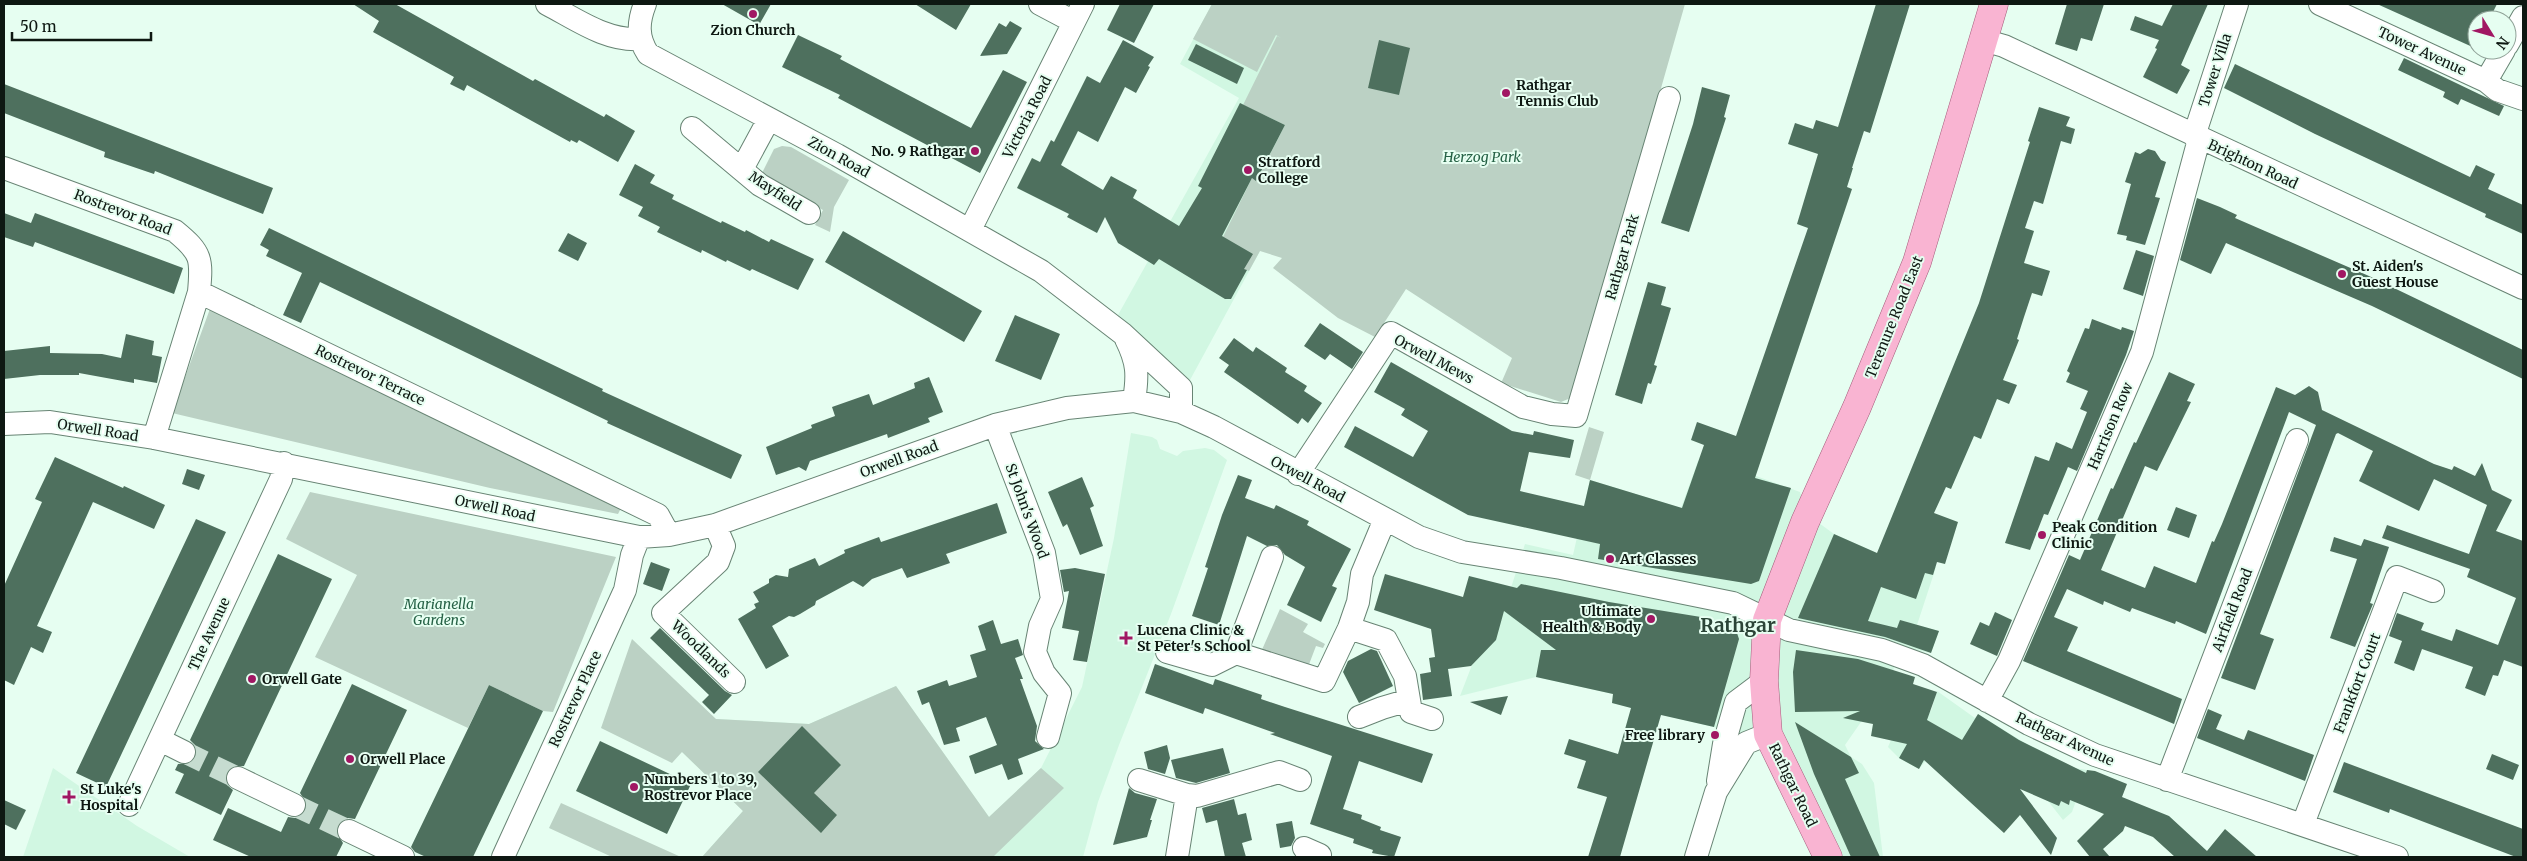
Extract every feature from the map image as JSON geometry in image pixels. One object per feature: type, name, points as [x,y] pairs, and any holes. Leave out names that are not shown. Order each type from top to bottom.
[{"type":"main road","name":"Terenure Road East","points":[[1768,620],[1805,522],[1857,407],[1917,262],[1994,4]]},
{"type":"main road","name":"Rathgar Road","points":[[1768,620],[1764,681],[1768,734],[1828,857]]},
{"type":"street","points":[[547,4],[613,38],[626,40],[641,39],[639,21],[645,4]]},
{"type":"street","points":[[1040,4],[1079,13]]},
{"type":"street","name":"Tower Villa","points":[[2197,138],[2237,4]]},
{"type":"street","name":"Tower Avenue","points":[[2320,4],[2486,82],[2497,90],[2523,99]]},
{"type":"street","name":"Victoria Road","points":[[970,230],[1079,13]]},
{"type":"street","name":"Zion Road","points":[[641,39],[648,54],[665,65],[769,119],[1041,271],[1123,334],[1181,388],[1181,412]]},
{"type":"street","name":"Brighton Road","points":[[1983,40],[2004,46],[2197,138],[2523,288]]},
{"type":"street","points":[[2486,82],[2498,60]]},
{"type":"street","name":"Rathgar Park","points":[[1576,416],[1669,98]]},
{"type":"street","name":"Mayfield","points":[[742,170],[769,119]]},
{"type":"street","name":"Mayfield","points":[[692,128],[760,185],[809,213]]},
{"type":"street","name":"Harrison Row","points":[[1988,701],[2009,660],[2142,352],[2197,138]]},
{"type":"street","name":"Rostrevor Road","points":[[4,168],[175,231],[192,245],[201,264],[200,292]]},
{"type":"street","points":[[154,438],[200,292]]},
{"type":"street","name":"Rostrevor Terrace","points":[[200,292],[658,515],[669,534]]},
{"type":"street","name":"Orwell Mews","points":[[1298,474],[1391,333],[1523,407],[1552,414],[1576,416]]},
{"type":"street","name":"Zion Road","points":[[1123,334],[1136,360],[1137,380],[1134,401]]},
{"type":"street","name":"Orwell Road","points":[[5,429],[50,422],[154,438],[284,463],[603,532],[639,537],[669,534],[715,525],[995,425],[1067,408],[1134,401],[1181,412],[1214,427],[1298,474],[1385,519],[1419,536],[1462,552],[1561,568],[1733,603],[1768,620]]},
{"type":"street","name":"St John's Wood","points":[[995,425],[1044,553],[1052,599],[1040,626],[1035,652],[1044,673],[1060,693],[1048,737]]},
{"type":"street","name":"Airfield Road","points":[[2167,780],[2296,440]]},
{"type":"street","name":"The Avenue","points":[[129,804],[281,479],[284,463]]},
{"type":"street","points":[[1236,653],[1324,681],[1349,628],[1358,602],[1362,574],[1385,519]]},
{"type":"street","name":"Woodlands","points":[[715,525],[724,546],[718,562],[663,613],[734,682]]},
{"type":"street","name":"Rostrevor Place","points":[[503,857],[625,590],[632,555],[639,537]]},
{"type":"street","points":[[1167,652],[1212,665],[1236,653],[1272,557]]},
{"type":"street","name":"Frankfort Court","points":[[2303,824],[2397,577],[2434,591]]},
{"type":"street","name":"Rathgar Avenue","points":[[1768,620],[1789,630],[1882,650],[1909,659],[2029,724],[2095,755],[2397,857]]},
{"type":"street","points":[[1349,628],[1386,640],[1405,676],[1411,712],[1432,719]]},
{"type":"street","points":[[1696,857],[1716,792],[1724,744],[1736,702],[1764,681]]},
{"type":"street","points":[[1359,717],[1409,700]]},
{"type":"street","points":[[1716,792],[1746,743],[1768,734]]},
{"type":"street","points":[[160,740],[184,752]]},
{"type":"street","points":[[1139,780],[1187,795],[1197,796],[1279,772],[1300,780]]},
{"type":"street","points":[[238,778],[294,805]]},
{"type":"street","points":[[1178,857],[1187,795]]},
{"type":"street","points":[[349,831],[403,857]]},
{"type":"shaded area","name":"Stratford College","points":[[1212,4],[1384,4],[1260,251],[1190,380],[1118,315],[1239,98],[1180,64]]},
{"type":"shaded area","name":"Lucena Clinic & St Peter's School","points":[[1131,433],[1152,437],[1157,440],[1160,449],[1177,456],[1183,451],[1205,448],[1214,450],[1227,460],[1171,614],[1098,802],[1083,857],[702,857],[743,811],[682,752],[716,719],[809,724],[896,686],[989,817],[1041,768],[1082,687],[1114,538]]},
{"type":"shaded area","points":[[1698,461],[1748,473],[1800,492],[1808,515],[1834,534],[1888,558],[1907,559],[1936,567],[1917,625],[1939,631],[1931,653],[1910,649],[1894,667],[1891,685],[1863,708],[1861,722],[1845,745],[1851,757],[1862,764],[1874,783],[1883,857],[1828,857],[1768,734],[1730,735],[1714,727],[1612,703],[1613,694],[1536,677],[1460,696],[1472,665],[1477,659],[1509,594],[1525,544],[1573,555],[1590,480],[1681,508]]},
{"type":"shaded area","points":[[1937,691],[1975,718],[1978,714],[2025,743],[2075,768],[2087,770],[2072,812],[2063,820],[2048,801],[1939,745],[1919,769],[1899,758],[1888,747],[1907,702],[1931,711]]},
{"type":"shaded area","name":"St Luke's Hospital","points":[[53,768],[137,826],[190,857],[23,857]]},
{"type":"green space","name":"Herzog Park","points":[[1212,4],[1685,4],[1573,397],[1561,402],[1507,385],[1494,384],[1502,381],[1512,358],[1406,289],[1375,337],[1338,318],[1273,268],[1282,258],[1260,251],[1249,271],[1244,269],[1223,237],[1252,178],[1257,180],[1285,125],[1243,105],[1277,36],[1281,38],[1276,35],[1257,72],[1193,39]]},
{"type":"green space","points":[[782,146],[791,147],[849,180],[834,207],[830,232],[815,225],[823,210],[769,182],[762,173],[774,149]]},
{"type":"green space","points":[[211,306],[623,504],[618,514],[490,488],[172,413]]},
{"type":"green space","points":[[1589,427],[1604,432],[1590,480],[1575,475]]},
{"type":"green space","name":"Marianella Gardens","points":[[310,492],[616,557],[553,712],[543,711],[489,685],[468,728],[315,657],[357,575],[286,539]]},
{"type":"green space","points":[[1280,609],[1308,624],[1303,632],[1325,644],[1323,648],[1316,646],[1308,667],[1261,652]]},
{"type":"green space","points":[[632,639],[716,719],[809,724],[896,686],[989,817],[1041,768],[1064,788],[993,857],[702,857],[743,811],[682,752],[672,763],[601,728]]},
{"type":"green space","points":[[561,803],[681,857],[612,857],[549,828]]},
{"type":"building","points":[[353,4],[395,4],[533,81],[535,79],[604,117],[606,114],[635,131],[618,162],[579,140],[577,143],[571,140],[570,142],[467,85],[464,91],[450,84],[454,77],[373,32],[379,21]]},
{"type":"building","name":"Zion Church","points":[[722,4],[771,4],[759,25]]},
{"type":"building","points":[[915,4],[971,4],[956,30]]},
{"type":"building","points":[[1120,4],[1154,4],[1134,43],[1107,30]]},
{"type":"building","points":[[1876,4],[1910,4],[1870,133],[1864,131],[1847,187],[1852,189],[1755,478],[1791,488],[1759,581],[1751,584],[1598,559],[1600,544],[1468,515],[1344,447],[1355,426],[1413,457],[1428,431],[1401,415],[1405,409],[1374,392],[1391,362],[1512,431],[1533,435],[1534,431],[1574,440],[1570,458],[1529,452],[1520,491],[1584,506],[1590,480],[1682,508],[1704,445],[1691,440],[1697,422],[1736,436],[1808,228],[1797,224],[1818,154],[1788,144],[1795,123],[1813,129],[1816,120],[1838,127]]},
{"type":"building","points":[[2067,4],[2104,4],[2092,41],[2081,38],[2077,51],[2055,44]]},
{"type":"building","points":[[2173,4],[2208,4],[2181,65],[2190,70],[2177,94],[2143,77],[2157,49],[2155,48],[2159,40],[2130,30],[2135,16],[2162,26]]},
{"type":"building","points":[[2377,4],[2497,4],[2494,10],[2467,10],[2467,44]]},
{"type":"building","points":[[1010,21],[1022,28],[1007,54],[980,56],[999,23],[1006,27]]},
{"type":"building","points":[[798,35],[842,56],[840,59],[971,128],[1003,70],[1027,82],[980,173],[838,98],[840,95],[782,67]]},
{"type":"building","points":[[1123,40],[1154,57],[1148,66],[1150,67],[1136,93],[1125,87],[1098,142],[1078,131],[1061,165],[1103,190],[1111,176],[1137,190],[1133,198],[1179,226],[1202,188],[1198,186],[1240,103],[1285,125],[1256,181],[1252,178],[1222,236],[1253,254],[1244,269],[1247,270],[1231,299],[1225,299],[1159,259],[1154,265],[1118,243],[1105,217],[1097,233],[1067,217],[1069,214],[1017,188],[1032,158],[1040,162],[1051,140],[1054,142],[1087,76],[1100,83]]},
{"type":"building","points":[[1379,40],[1410,48],[1399,95],[1368,88]]},
{"type":"building","points":[[1196,44],[1244,68],[1237,84],[1188,60]]},
{"type":"building","points":[[2404,58],[2504,106],[2499,116],[2461,99],[2458,105],[2443,97],[2445,92],[2398,70]]},
{"type":"building","points":[[2235,64],[2470,177],[2476,165],[2495,174],[2488,189],[2523,205],[2523,234],[2485,217],[2486,214],[2315,134],[2224,88]]},
{"type":"building","points":[[4,84],[273,188],[263,214],[155,171],[154,174],[104,157],[105,152],[4,113]]},
{"type":"building","points":[[1702,87],[1730,95],[1724,117],[1726,118],[1689,232],[1661,223],[1693,124]]},
{"type":"building","points":[[2039,107],[2070,117],[2066,126],[2075,129],[2071,144],[2061,141],[2043,204],[2034,201],[2025,228],[2034,231],[2024,263],[2050,271],[2042,296],[2032,293],[2017,339],[2019,340],[2003,380],[2017,385],[2009,404],[1997,399],[1981,439],[1974,436],[1951,489],[1946,487],[1934,513],[1958,522],[1945,564],[1937,562],[1933,575],[1925,573],[1916,599],[1881,587],[1868,621],[1897,628],[1900,620],[1939,631],[1931,653],[1885,637],[1798,618],[1834,534],[1877,553],[1979,303],[2030,142],[2028,141]]},
{"type":"building","points":[[2148,149],[2155,151],[2161,160],[2166,162],[2155,197],[2160,198],[2145,245],[2126,240],[2127,236],[2117,234],[2131,184],[2125,182],[2135,152],[2140,154]]},
{"type":"building","points":[[635,164],[655,175],[650,183],[674,195],[672,199],[721,223],[722,221],[745,232],[746,230],[769,242],[771,239],[814,259],[798,290],[752,269],[750,271],[727,260],[726,262],[702,250],[701,253],[657,232],[660,227],[638,216],[643,207],[619,195]]},
{"type":"building","points":[[2197,198],[2237,215],[2235,218],[2369,276],[2523,350],[2523,379],[2372,306],[2226,243],[2211,274],[2180,260]]},
{"type":"building","points":[[4,213],[31,223],[35,213],[183,268],[174,294],[35,242],[33,247],[4,237]]},
{"type":"building","points":[[269,228],[603,389],[602,391],[742,455],[731,479],[607,423],[608,421],[320,282],[301,323],[283,315],[302,273],[266,256],[269,250],[260,245]]},
{"type":"building","points":[[843,231],[982,311],[964,342],[825,262]]},
{"type":"building","points":[[568,233],[587,243],[578,261],[558,251]]},
{"type":"building","points":[[2136,250],[2154,256],[2143,296],[2123,289]]},
{"type":"building","points":[[1648,282],[1666,287],[1661,305],[1671,308],[1654,365],[1657,366],[1651,384],[1648,383],[1642,404],[1615,395]]},
{"type":"building","points":[[1015,315],[1060,334],[1041,380],[995,361]]},
{"type":"building","points":[[2092,319],[2121,330],[2122,327],[2134,331],[2126,355],[2077,471],[2068,467],[2048,515],[2044,514],[2030,550],[2005,543],[2035,456],[2049,461],[2056,442],[2072,449],[2087,412],[2080,409],[2088,391],[2066,382],[2070,373],[2067,371],[2085,328],[2089,329]]},
{"type":"building","points":[[1320,323],[1363,352],[1352,369],[1330,354],[1325,360],[1304,346]]},
{"type":"building","points":[[126,334],[154,341],[152,355],[162,357],[157,383],[134,379],[134,383],[79,373],[79,375],[40,375],[4,379],[4,351],[50,346],[50,353],[102,354],[121,358]]},
{"type":"building","points":[[1234,338],[1253,352],[1256,347],[1287,368],[1285,372],[1307,386],[1304,391],[1322,403],[1308,423],[1302,418],[1298,424],[1224,372],[1229,365],[1219,358]]},
{"type":"building","points":[[2169,372],[2195,384],[2187,401],[2191,402],[2157,471],[2145,466],[2101,570],[2145,588],[2154,566],[2196,583],[2212,541],[2214,542],[2222,524],[2276,387],[2295,395],[2309,386],[2318,392],[2322,410],[2434,464],[2452,470],[2454,466],[2475,476],[2482,463],[2492,490],[2512,500],[2496,531],[2523,541],[2523,667],[2504,660],[2498,676],[2493,675],[2485,696],[2465,688],[2473,667],[2422,649],[2414,671],[2394,663],[2402,641],[2389,636],[2397,613],[2424,623],[2421,630],[2452,641],[2456,629],[2498,645],[2516,598],[2467,577],[2470,569],[2382,538],[2387,525],[2469,554],[2487,505],[2434,479],[2419,511],[2359,481],[2373,451],[2338,433],[2336,434],[2260,634],[2274,639],[2255,690],[2221,678],[2316,425],[2289,412],[2206,634],[2176,621],[2175,624],[2132,608],[2130,612],[2104,601],[2103,605],[2067,589],[2054,617],[2078,627],[2067,651],[2182,699],[2174,724],[2023,661],[2069,555],[2080,560],[2111,488],[2113,489],[2134,442],[2136,443]]},
{"type":"building","points":[[929,377],[943,412],[928,418],[930,422],[888,438],[887,434],[810,461],[806,471],[799,467],[776,475],[766,447],[812,428],[811,425],[835,416],[832,407],[869,394],[873,405],[915,388],[914,383]]},
{"type":"building","points":[[55,457],[165,505],[154,529],[93,502],[37,626],[52,632],[43,653],[31,647],[14,685],[4,680],[4,586],[42,502],[35,499]]},
{"type":"building","points":[[187,469],[205,475],[199,490],[182,484]]},
{"type":"building","points":[[1238,475],[1252,480],[1245,498],[1274,509],[1276,505],[1309,521],[1307,525],[1351,549],[1332,586],[1337,588],[1321,622],[1287,605],[1305,567],[1285,555],[1277,545],[1267,546],[1247,536],[1219,625],[1192,616],[1208,568],[1205,567],[1222,515]]},
{"type":"building","points":[[1082,477],[1094,506],[1090,508],[1103,546],[1080,555],[1067,524],[1063,527],[1048,492]]},
{"type":"building","points":[[997,503],[1007,533],[946,554],[950,563],[907,578],[902,568],[872,579],[863,587],[853,581],[816,601],[815,605],[800,614],[794,617],[789,616],[772,626],[789,656],[766,669],[738,619],[756,608],[754,604],[759,602],[753,592],[769,583],[769,579],[776,575],[788,577],[789,569],[815,558],[819,566],[845,553],[844,550],[879,537],[881,542]]},
{"type":"building","points":[[2176,507],[2197,515],[2189,538],[2167,530]]},
{"type":"building","points":[[196,519],[226,532],[106,787],[76,773]]},
{"type":"building","points":[[2334,537],[2361,546],[2364,539],[2389,547],[2370,603],[2373,604],[2355,647],[2330,638],[2357,559],[2330,551]]},
{"type":"building","name":"Orwell Gate","points":[[278,554],[332,579],[244,766],[231,767],[226,773],[227,785],[233,790],[221,815],[175,793],[184,774],[175,770],[178,764],[191,763],[196,757],[195,745],[190,740]]},
{"type":"building","points":[[651,562],[670,569],[662,591],[643,584]]},
{"type":"building","points":[[1075,568],[1105,574],[1087,662],[1073,660],[1079,631],[1062,628],[1069,591],[1064,592],[1060,570]]},
{"type":"building","points":[[1385,574],[1463,597],[1469,576],[1517,588],[1521,584],[1609,602],[1707,618],[1706,625],[1737,633],[1739,639],[1714,727],[1661,715],[1620,857],[1588,857],[1607,797],[1577,788],[1586,761],[1564,754],[1569,739],[1618,754],[1631,708],[1612,703],[1613,694],[1536,677],[1541,650],[1556,650],[1504,611],[1496,640],[1471,666],[1448,669],[1452,696],[1423,700],[1420,674],[1431,672],[1429,658],[1435,657],[1431,629],[1374,610]]},
{"type":"building","points":[[1995,612],[2012,620],[1997,656],[1970,644],[1980,622],[1989,626]]},
{"type":"building","points":[[993,620],[1001,644],[1018,639],[1023,655],[1015,658],[1023,679],[1020,679],[1037,726],[1035,741],[1044,749],[1018,759],[1023,774],[1008,780],[1002,764],[975,774],[969,756],[997,745],[986,717],[956,728],[960,741],[944,745],[929,702],[922,705],[917,691],[947,680],[949,686],[977,677],[970,655],[986,650],[978,626]]},
{"type":"building","points":[[660,628],[725,691],[732,695],[714,714],[702,702],[709,695],[650,638]]},
{"type":"building","points":[[1371,649],[1377,651],[1393,686],[1359,703],[1343,672],[1348,661]]},
{"type":"building","points":[[1796,650],[1858,659],[1915,677],[1913,684],[1937,692],[1927,720],[1962,740],[1978,714],[2019,740],[2086,773],[2087,770],[2095,771],[2127,784],[2122,797],[2169,816],[2207,851],[2225,829],[2257,857],[2175,857],[2153,837],[2125,826],[2123,831],[2103,849],[2110,857],[2090,857],[2077,841],[2104,814],[2070,800],[2069,805],[2061,801],[2059,806],[2020,789],[2057,838],[2051,855],[2020,815],[2004,833],[1924,760],[1919,769],[1899,758],[1907,744],[1871,736],[1873,724],[1843,718],[1860,711],[1795,712],[1793,672]]},
{"type":"building","points":[[1155,664],[1213,685],[1215,679],[1262,695],[1261,699],[1433,754],[1422,783],[1359,761],[1343,809],[1362,815],[1361,819],[1381,827],[1380,830],[1401,837],[1394,857],[1372,853],[1373,850],[1353,843],[1354,839],[1310,824],[1332,756],[1205,708],[1203,714],[1145,693]]},
{"type":"building","name":"Orwell Place","points":[[352,684],[407,710],[355,819],[348,818],[337,825],[336,832],[343,843],[336,857],[251,857],[213,840],[228,808],[281,832],[288,817],[302,816],[307,804],[300,793]]},
{"type":"building","points":[[489,685],[543,711],[473,857],[426,857],[415,852],[411,847]]},
{"type":"building","points":[[1508,696],[1501,715],[1470,702]]},
{"type":"building","points":[[2208,709],[2222,715],[2216,729],[2244,740],[2248,730],[2314,755],[2305,781],[2197,738]]},
{"type":"building","points":[[1795,722],[1851,757],[1859,773],[1845,779],[1880,857],[1851,857],[1814,774]]},
{"type":"building","points":[[802,726],[841,765],[814,793],[837,815],[821,833],[758,772]]},
{"type":"building","name":"Numbers 1 to 39, Rostrevor Place","points":[[600,741],[691,784],[667,834],[576,791]]},
{"type":"building","points":[[1167,745],[1170,758],[1165,774],[1148,769],[1144,752]]},
{"type":"building","points":[[1223,748],[1230,773],[1196,783],[1176,778],[1171,760]]},
{"type":"building","points":[[2492,754],[2519,765],[2513,780],[2486,769]]},
{"type":"building","points":[[2344,762],[2523,829],[2523,857],[2516,857],[2390,809],[2389,813],[2333,792]]},
{"type":"building","points":[[1129,788],[1135,793],[1157,799],[1150,820],[1152,820],[1147,837],[1113,845]]},
{"type":"building","points":[[1234,799],[1238,815],[1246,813],[1252,840],[1242,843],[1246,857],[1225,857],[1217,820],[1206,823],[1202,808]]},
{"type":"building","points":[[4,800],[26,810],[16,830],[4,824]]},
{"type":"building","points":[[1292,821],[1295,838],[1291,846],[1280,848],[1276,824]]},
{"type":"tunnel","points":[[184,752],[238,778]]},
{"type":"tunnel","points":[[294,805],[349,831]]},
{"type":"place","name":"Zion Church","points":[[753,14]]},
{"type":"place","name":"Rathgar Tennis Club","points":[[1506,93]]},
{"type":"place","name":"No. 9 Rathgar","points":[[975,151]]},
{"type":"place","name":"Stratford College","points":[[1248,170]]},
{"type":"place","name":"St. Aiden's Guest House","points":[[2342,274]]},
{"type":"place","name":"Peak Condition Clinic","points":[[2042,535]]},
{"type":"place","name":"Art Classes","points":[[1610,559]]},
{"type":"place","name":"Ultimate Health & Body","points":[[1651,619]]},
{"type":"place","name":"Lucena Clinic & St Peter's School","points":[[1126,638]]},
{"type":"place","name":"Orwell Gate","points":[[252,679]]},
{"type":"place","name":"Free library","points":[[1715,735]]},
{"type":"place","name":"Orwell Place","points":[[350,759]]},
{"type":"place","name":"Numbers 1 to 39, Rostrevor Place","points":[[634,787]]},
{"type":"place","name":"St Luke's Hospital","points":[[69,797]]},
{"type":"district","name":"Rathgar","points":[[1738,625]]}]
